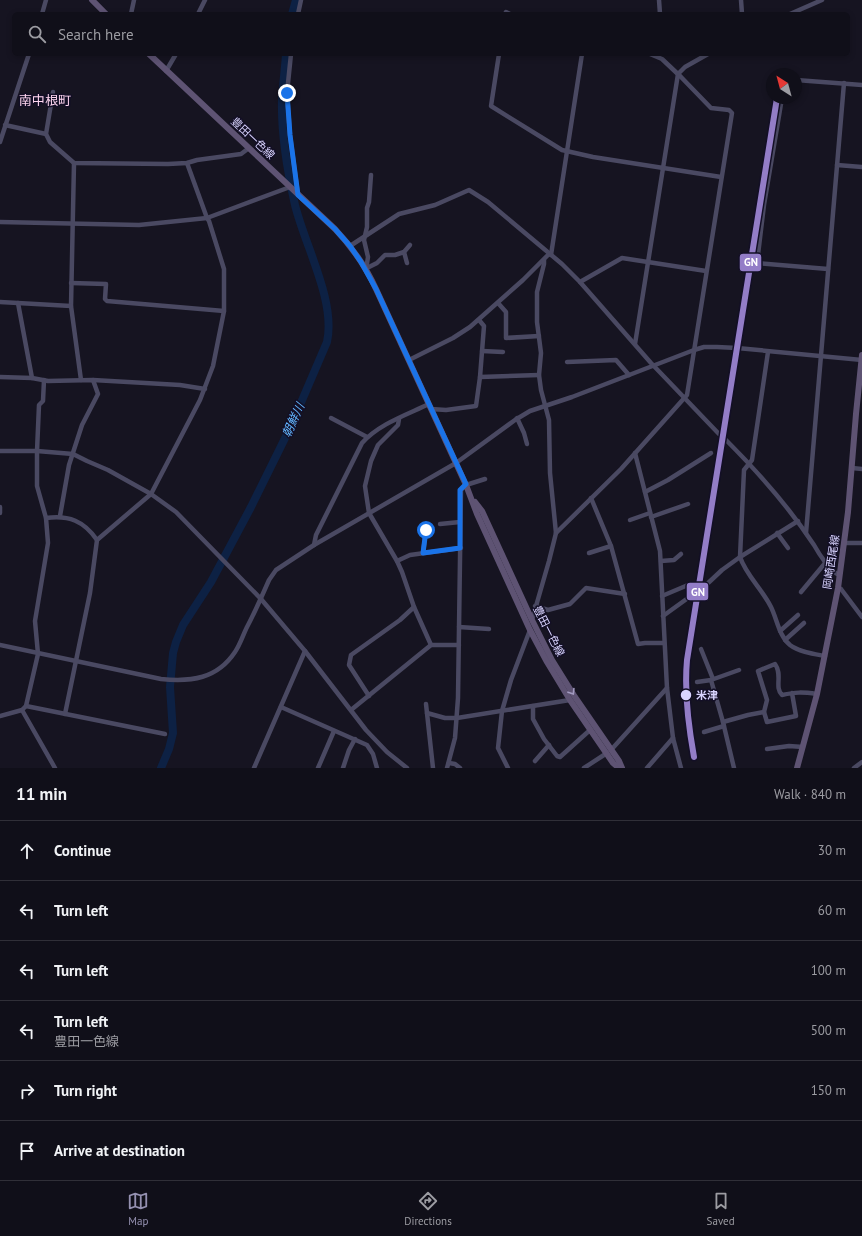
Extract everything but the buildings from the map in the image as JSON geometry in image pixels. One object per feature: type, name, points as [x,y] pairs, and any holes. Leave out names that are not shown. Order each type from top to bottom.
[{"type":"main road","points":[[92,0],[104,12]]},
{"type":"main road","name":"豊田一色線","points":[[150,56],[335,229],[367,269],[471,495],[477,514],[530,630],[570,700],[590,730],[619,761],[620,768]]},
{"type":"main road","name":"岡崎西尾線","points":[[797,768],[817,694],[838,588],[845,543],[862,355]]},
{"type":"main road","name":"豊田一色線","points":[[471,495],[482,511],[532,620],[559,671],[609,752]]},
{"type":"street","points":[[43,12],[46,0]]},
{"type":"street","points":[[131,12],[134,0]]},
{"type":"street","points":[[199,12],[204,0]]},
{"type":"street","points":[[298,12],[301,0]]},
{"type":"street","points":[[659,0],[660,12]]},
{"type":"street","points":[[741,0],[742,12]]},
{"type":"street","points":[[795,12],[822,0]]},
{"type":"street","points":[[0,142],[28,56]]},
{"type":"street","points":[[166,71],[175,56]]},
{"type":"street","points":[[291,56],[287,93],[297,194]]},
{"type":"street","points":[[499,56],[491,106],[540,138],[566,151],[593,157],[721,178]]},
{"type":"street","points":[[409,360],[453,338],[479,320],[550,254],[582,56]]},
{"type":"street","points":[[635,344],[678,74],[685,67],[704,56]]},
{"type":"street","points":[[556,532],[592,498],[685,398],[732,113],[729,110],[711,108],[661,57]]},
{"type":"street","points":[[802,80],[862,85]]},
{"type":"street","points":[[806,533],[844,83]]},
{"type":"street","points":[[53,92],[46,134],[50,142],[74,163],[187,163],[197,160],[241,154],[249,148]]},
{"type":"street","points":[[781,104],[764,205],[757,263],[828,269]]},
{"type":"street","points":[[6,125],[46,134]]},
{"type":"street","points":[[74,163],[71,306],[81,380]]},
{"type":"street","points":[[97,540],[151,494],[197,407],[213,366],[224,311],[224,269],[209,221],[187,163]]},
{"type":"street","points":[[837,165],[862,167]]},
{"type":"street","points":[[367,269],[368,260],[364,246],[364,236],[367,227],[367,208],[369,202],[371,175]]},
{"type":"street","points":[[0,222],[138,225],[207,218],[288,185]]},
{"type":"street","points":[[350,246],[400,214],[435,205],[468,190],[488,202],[550,254],[580,282],[654,365],[719,434]]},
{"type":"street","points":[[367,269],[377,263],[385,255],[395,256],[404,252],[410,245]]},
{"type":"street","points":[[404,252],[407,263]]},
{"type":"street","points":[[580,282],[622,258],[706,271]]},
{"type":"street","points":[[532,620],[556,532],[550,473],[549,420],[539,374],[541,353],[537,322],[537,292],[544,260]]},
{"type":"street","points":[[71,283],[106,284],[105,299],[107,301],[224,311]]},
{"type":"street","points":[[0,302],[71,306]]},
{"type":"street","points":[[18,303],[32,378]]},
{"type":"street","points":[[498,303],[506,312],[506,338],[539,336]]},
{"type":"street","points":[[314,545],[316,535],[362,443],[368,437],[380,428],[430,407],[446,410],[476,406],[484,326],[479,320]]},
{"type":"street","points":[[0,645],[161,679],[179,681],[192,680],[212,674],[227,662],[236,651],[269,580],[276,570],[314,545],[456,463],[517,418],[535,409],[578,395],[704,347],[862,360]]},
{"type":"street","points":[[482,351],[503,352]]},
{"type":"street","points":[[768,352],[752,458],[744,470],[740,557],[742,565],[768,602],[780,631],[790,646],[799,650],[825,656]]},
{"type":"street","points":[[567,362],[616,360],[629,375]]},
{"type":"street","points":[[480,377],[539,374]]},
{"type":"street","points":[[0,377],[180,385],[205,389]]},
{"type":"street","points":[[0,716],[22,710],[26,706],[38,654],[35,621],[48,543],[46,518],[37,486],[39,405],[43,401],[44,380]]},
{"type":"street","points":[[60,516],[69,465],[74,454],[82,425],[98,394],[93,380]]},
{"type":"street","points":[[330,418],[368,437]]},
{"type":"street","points":[[517,418],[527,444]]},
{"type":"street","points":[[399,419],[400,422],[398,425],[378,445],[371,461],[365,486],[369,513],[397,561],[414,607],[432,645]]},
{"type":"street","points":[[726,440],[749,463],[798,521],[826,562],[835,573],[840,575]]},
{"type":"street","points":[[0,451],[37,451],[74,454],[86,461],[108,470],[151,494],[176,512],[261,598],[305,650],[366,730],[376,741],[407,768]]},
{"type":"street","points":[[635,453],[660,551],[667,688],[674,738],[681,768]]},
{"type":"street","points":[[645,492],[668,480],[711,453]]},
{"type":"street","points":[[852,468],[862,469]]},
{"type":"street","points":[[447,768],[455,738],[457,718],[460,490],[466,484],[485,478]]},
{"type":"street","points":[[592,498],[611,546],[638,644],[664,643]]},
{"type":"street","points":[[630,520],[688,504]]},
{"type":"street","points":[[0,507],[0,513]]},
{"type":"street","points":[[46,518],[60,516],[71,519],[84,525],[92,532],[97,540],[90,592],[65,714]]},
{"type":"street","points":[[663,616],[697,592],[740,557],[798,521]]},
{"type":"street","points":[[440,524],[460,522]]},
{"type":"street","points":[[423,553],[426,530]]},
{"type":"street","points":[[778,533],[788,548]]},
{"type":"street","points":[[845,543],[862,543]]},
{"type":"street","points":[[588,553],[611,546]]},
{"type":"street","points":[[397,561],[410,555],[460,548]]},
{"type":"street","points":[[660,561],[674,560],[681,554]]},
{"type":"street","points":[[801,592],[826,562]]},
{"type":"street","points":[[662,596],[688,585]]},
{"type":"street","points":[[535,606],[548,610],[570,604],[586,588],[625,594]]},
{"type":"street","points":[[838,588],[841,589],[862,617]]},
{"type":"street","points":[[369,696],[349,665],[351,656],[400,620],[414,607]]},
{"type":"street","points":[[780,631],[798,614]]},
{"type":"street","points":[[786,640],[804,623]]},
{"type":"street","points":[[459,628],[489,630]]},
{"type":"street","points":[[508,768],[498,748],[502,711],[530,630]]},
{"type":"street","points":[[351,710],[432,645],[459,645]]},
{"type":"street","points":[[701,649],[712,679],[734,768]]},
{"type":"street","points":[[254,768],[305,650]]},
{"type":"street","points":[[792,693],[796,716],[767,722],[764,712],[767,700],[758,673],[760,670],[775,664],[779,672],[778,685],[780,694],[782,695],[792,693],[799,692],[817,694]]},
{"type":"street","points":[[697,682],[712,679],[739,670]]},
{"type":"street","points":[[584,768],[609,752],[667,688]]},
{"type":"street","points":[[427,713],[445,718],[457,718],[570,700]]},
{"type":"street","points":[[426,704],[433,768]]},
{"type":"street","points":[[26,706],[165,734]]},
{"type":"street","points":[[281,706],[367,745],[373,754],[377,768]]},
{"type":"street","points":[[533,706],[533,719],[557,756],[560,756],[590,730]]},
{"type":"street","points":[[22,710],[55,768]]},
{"type":"street","points":[[704,732],[748,715],[764,712]]},
{"type":"street","points":[[318,768],[334,731]]},
{"type":"street","points":[[647,768],[674,738]]},
{"type":"street","points":[[343,768],[349,750],[355,739]]},
{"type":"street","points":[[535,761],[549,745]]},
{"type":"street","points":[[767,749],[789,746],[803,747]]},
{"type":"street","points":[[449,762],[460,768]]},
{"type":"street","points":[[854,768],[862,762]]},
{"type":"waterway","name":"朝鮮川","points":[[293,12],[296,0]]},
{"type":"waterway","name":"朝鮮川","points":[[161,768],[169,749],[173,733],[170,687],[173,653],[176,642],[183,625],[211,582],[251,507],[291,426],[327,342],[329,326],[323,291],[295,205],[290,180],[282,111],[286,56]]},
{"type":"transit line","name":"GN","points":[[694,757],[687,708],[687,660],[776,104]]},
{"type":"place","name":"米津","points":[[686,695]]},
{"type":"district","name":"南中根町","points":[[45,100]]},
{"type":"route","points":[[287,93],[290,135],[298,195],[335,229],[350,246],[366,270],[466,484],[460,490],[460,548],[423,553],[426,530]]}]
